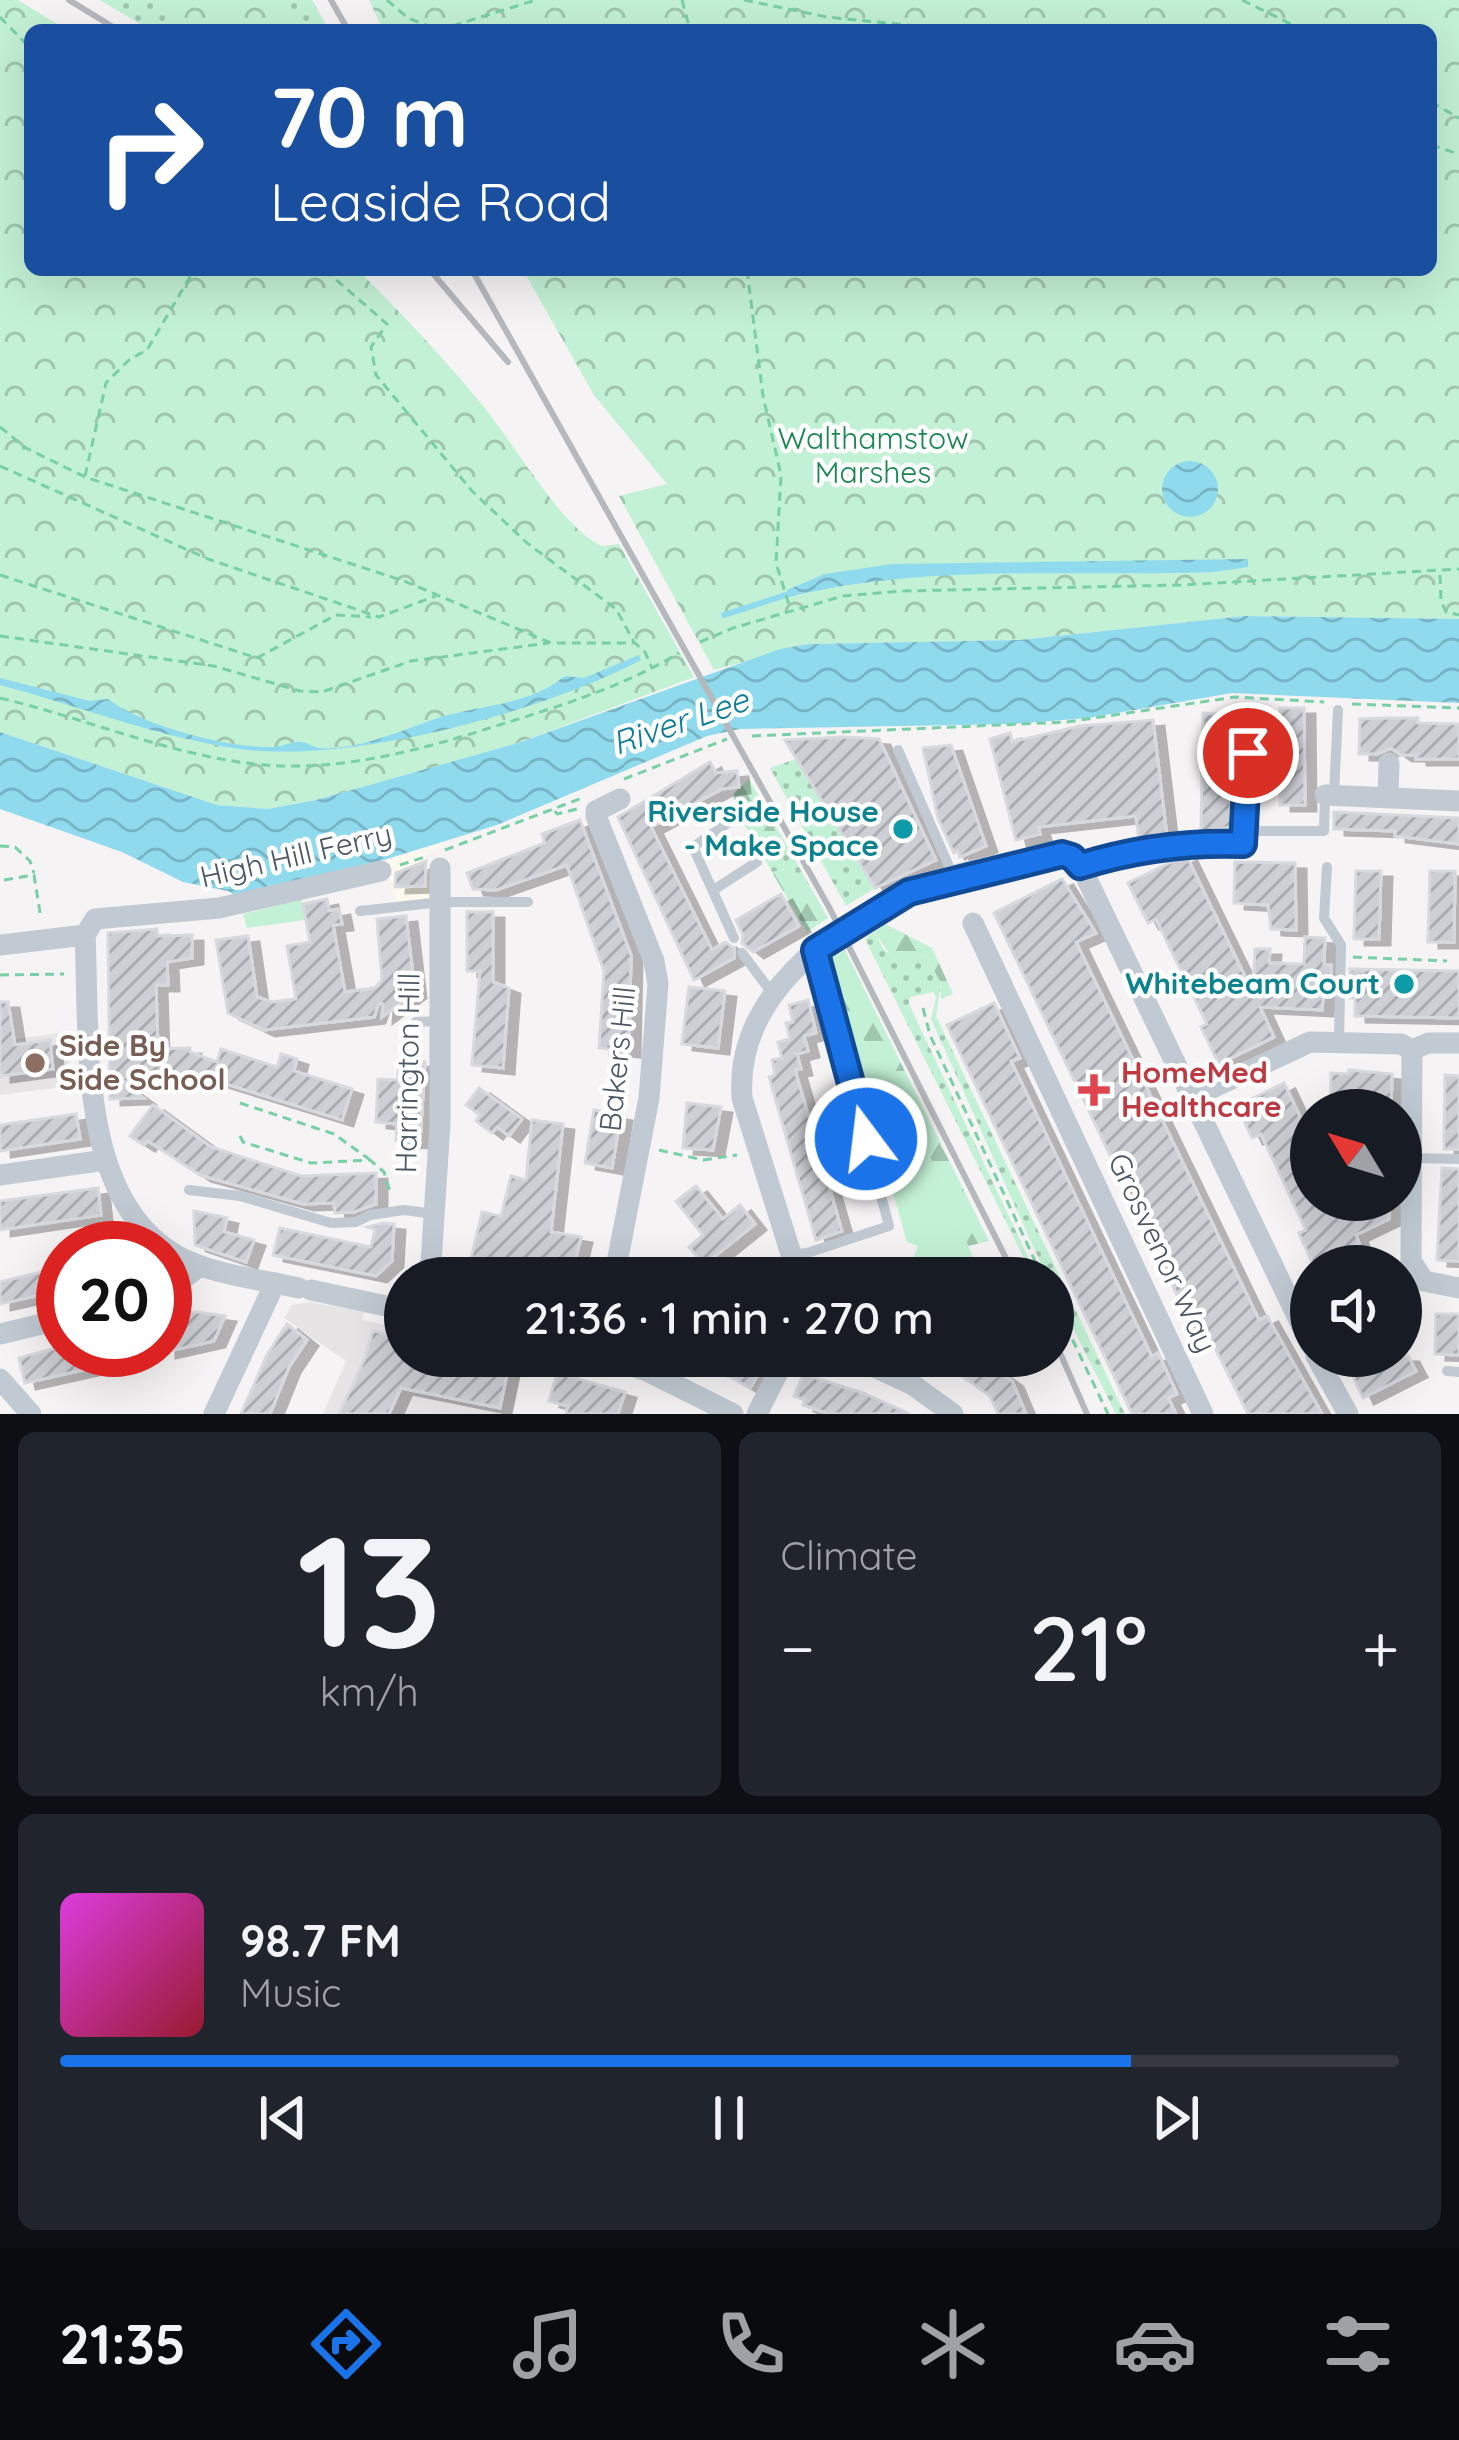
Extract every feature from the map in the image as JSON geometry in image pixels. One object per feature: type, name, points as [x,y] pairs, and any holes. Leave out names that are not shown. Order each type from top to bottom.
[{"type":"street","points":[[1388,796],[1389,763]]},
{"type":"street","points":[[1330,795],[1459,801]]},
{"type":"street","points":[[596,811],[620,799]]},
{"type":"street","name":"Bakers Hill","points":[[596,811],[654,961],[658,984],[649,1098],[618,1257]]},
{"type":"street","points":[[791,1257],[742,1097],[740,1074],[746,1044],[760,1009],[815,950],[909,892],[954,878],[1071,860],[1193,1097],[1290,1302]]},
{"type":"street","name":"Harrington Hill","points":[[432,1257],[440,868]]},
{"type":"street","name":"High Hill Ferry","points":[[85,935],[95,919],[219,908],[381,871]]},
{"type":"street","name":"Grosvenor Way","points":[[973,922],[1203,1414]]},
{"type":"street","points":[[0,945],[85,935],[92,1084],[105,1160],[129,1215],[149,1238],[200,1266],[384,1306]]},
{"type":"street","points":[[1193,1097],[1310,1042],[1401,1044],[1412,1050]]},
{"type":"street","points":[[1412,1050],[1428,1043],[1459,1043]]},
{"type":"street","points":[[1412,1050],[1412,1089]]},
{"type":"street","points":[[0,1175],[105,1160]]},
{"type":"street","points":[[1412,1221],[1412,1261],[1424,1281],[1459,1288]]},
{"type":"street","points":[[192,1272],[200,1266]]},
{"type":"street","points":[[214,1414],[275,1283]]},
{"type":"street","points":[[0,1334],[36,1325]]},
{"type":"street","points":[[659,1377],[734,1414]]},
{"type":"street","points":[[758,1414],[776,1377]]},
{"type":"street","points":[[896,1377],[953,1414]]},
{"type":"street","points":[[1328,1377],[1348,1414]]},
{"type":"street","points":[[0,1379],[28,1413]]},
{"type":"lane","points":[[1259,832],[1324,831],[1338,710]]},
{"type":"lane","points":[[898,750],[954,878]]},
{"type":"lane","points":[[1071,860],[1191,842],[1243,844],[1248,753]]},
{"type":"lane","points":[[734,938],[693,847],[735,818]]},
{"type":"lane","points":[[715,889],[757,862]]},
{"type":"lane","points":[[1327,867],[1324,918],[1341,945],[1339,1040]]},
{"type":"lane","points":[[361,911],[441,902],[528,902]]},
{"type":"lane","points":[[791,1254],[889,1226],[815,950]]},
{"type":"lane","points":[[742,953],[772,993]]},
{"type":"lane","points":[[416,1022],[440,1021]]},
{"type":"lane","points":[[1422,1158],[1459,1159]]},
{"type":"lane","points":[[189,1190],[240,1196],[331,1223],[404,1210],[435,1214]]},
{"type":"path","points":[[387,0],[424,24]]},
{"type":"path","points":[[458,24],[536,0]]},
{"type":"path","points":[[744,0],[901,24]]},
{"type":"path","points":[[1242,0],[1291,24]]},
{"type":"path","points":[[0,17],[24,43]]},
{"type":"path","points":[[85,477],[106,383],[130,359],[147,350],[190,276]]},
{"type":"path","points":[[332,276],[387,325],[371,347],[376,375],[472,491],[527,543],[616,609],[652,668]]},
{"type":"path","points":[[748,276],[763,396],[781,475],[775,557],[790,609]]},
{"type":"path","points":[[0,427],[26,448],[85,477],[404,581],[551,643]]},
{"type":"path","points":[[0,466],[208,559],[379,617]]},
{"type":"path","points":[[700,642],[790,609],[842,596],[1181,585],[1459,569]]},
{"type":"path","points":[[1440,572],[1442,607],[1459,615]]},
{"type":"path","points":[[0,575],[257,658],[336,615],[379,617],[437,596]]},
{"type":"path","points":[[0,636],[214,666],[300,691],[322,692],[411,661],[551,643],[634,643]]},
{"type":"path","points":[[0,698],[217,759],[322,765],[447,741],[575,701],[679,653]]},
{"type":"path","points":[[752,736],[1067,722],[1235,697],[1459,708]]},
{"type":"path","points":[[554,809],[556,814],[576,807],[582,812],[596,811]]},
{"type":"path","points":[[0,846],[15,847],[30,861],[43,939]]},
{"type":"path","name":"High Hill Ferry","points":[[381,871],[457,846]]},
{"type":"path","points":[[4,880],[34,875]]},
{"type":"path","points":[[1341,956],[1447,961]]},
{"type":"path","points":[[0,975],[87,972]]},
{"type":"path","points":[[923,1008],[929,1035],[1033,1257]]},
{"type":"path","points":[[240,1102],[334,1134],[386,1172],[388,1194],[404,1210]]},
{"type":"path","points":[[240,1136],[242,1142],[311,1163],[370,1160]]},
{"type":"path","points":[[674,1152],[704,1160],[756,1150]]},
{"type":"path","points":[[1074,1343],[1108,1414]]},
{"type":"shaded area","points":[[441,844],[442,848],[424,855],[434,881],[432,899],[397,903],[384,861]]},
{"type":"shaded area","name":"Side By Side School","points":[[68,1032],[71,1086],[0,1095],[0,1041]]},
{"type":"shaded area","points":[[310,1302],[365,1312],[362,1320],[384,1325],[384,1377],[520,1377],[512,1414],[323,1414],[346,1361],[284,1318],[292,1305]]},
{"type":"green space","points":[[0,0],[18,0],[57,24],[24,24],[24,276],[364,276],[468,388],[571,522],[602,546],[619,544],[694,677],[518,743],[268,809],[217,805],[0,732]]},
{"type":"green space","points":[[100,0],[312,0],[326,24],[140,24]]},
{"type":"green space","points":[[149,0],[281,0],[295,24],[186,24]]},
{"type":"green space","name":"Walthamstow Marshes","points":[[369,0],[1459,0],[1459,619],[1245,616],[1019,640],[809,644],[714,670],[619,496],[667,484],[594,395],[526,276],[1437,276],[1437,24],[380,24]]},
{"type":"green space","points":[[796,759],[875,888],[846,906],[770,768]]},
{"type":"green space","points":[[749,779],[774,823],[776,839],[762,854],[737,812],[733,794]]},
{"type":"green space","points":[[774,823],[811,888],[786,869],[772,872],[762,854],[776,839]]},
{"type":"green space","points":[[786,869],[811,888],[828,918],[807,932],[772,872]]},
{"type":"green space","points":[[302,899],[305,920],[247,928],[243,914]]},
{"type":"green space","points":[[885,924],[932,948],[953,994],[941,999],[941,983],[925,954],[897,964],[874,932]]},
{"type":"green space","points":[[874,932],[884,950],[907,964],[925,954],[941,983],[936,1016],[1050,1257],[1038,1257],[931,1019],[934,992],[910,997],[909,1004],[1028,1257],[1024,1257],[865,939]]},
{"type":"green space","points":[[845,950],[989,1241],[968,1246],[932,1161],[835,989],[827,960]]},
{"type":"green space","points":[[835,989],[932,1161],[973,1257],[914,1257],[918,1246],[907,1242]]},
{"type":"green space","points":[[1074,1307],[1125,1414],[1116,1414],[1074,1330]]},
{"type":"water","points":[[1190,461],[1210,469],[1218,489],[1210,509],[1190,517],[1170,509],[1162,489],[1170,469]]},
{"type":"water","points":[[1248,559],[1248,567],[1214,572],[947,575],[841,586],[789,597],[787,590],[825,574],[892,564]]},
{"type":"water","name":"River Lee","points":[[1245,616],[1459,619],[1459,703],[1232,693],[1088,718],[1012,724],[740,729],[707,736],[497,825],[335,875],[238,897],[183,882],[122,852],[0,809],[0,732],[217,805],[268,809],[518,743],[780,649],[809,644],[1019,640]]},
{"type":"water","points":[[639,655],[641,660],[600,679],[500,715],[390,741],[336,749],[285,752],[180,737],[0,685],[0,678],[90,701],[108,699],[164,727],[212,740],[257,747],[299,742],[335,748],[522,698],[565,676],[584,678]]},
{"type":"building","points":[[1280,708],[1304,708],[1305,805],[1280,805]]},
{"type":"building","points":[[1203,713],[1231,715],[1231,827],[1210,831],[1201,831]]},
{"type":"building","points":[[1418,718],[1418,723],[1459,724],[1459,759],[1416,759],[1416,755],[1401,755],[1391,748],[1359,754],[1360,719]]},
{"type":"building","points":[[1153,720],[1167,837],[1139,841],[1136,816],[1038,827],[1040,834],[1016,840],[990,739],[1010,733],[1012,742],[1080,726]]},
{"type":"building","points":[[879,739],[936,860],[875,888],[785,740]]},
{"type":"building","points":[[951,745],[986,846],[960,857],[938,818],[923,748]]},
{"type":"building","points":[[710,762],[716,773],[737,771],[739,787],[722,789],[651,827],[712,950],[725,942],[734,948],[734,958],[694,980],[618,817]]},
{"type":"building","points":[[1334,812],[1459,818],[1459,844],[1395,836],[1395,831],[1334,829]]},
{"type":"building","points":[[580,820],[631,955],[629,1051],[599,1048],[604,971],[567,865],[496,890],[473,889],[467,873],[545,843],[542,834]]},
{"type":"building","points":[[1186,855],[1253,993],[1255,949],[1270,949],[1269,963],[1304,964],[1305,937],[1325,938],[1324,965],[1331,965],[1330,997],[1323,997],[1322,1010],[1260,1007],[1274,1037],[1219,1064],[1201,1027],[1207,1024],[1156,919],[1148,923],[1128,883]]},
{"type":"building","points":[[426,861],[425,886],[395,887],[396,873]]},
{"type":"building","points":[[1235,862],[1295,863],[1296,930],[1271,929],[1268,905],[1234,903]]},
{"type":"building","points":[[1356,871],[1381,871],[1379,939],[1354,939]]},
{"type":"building","points":[[1430,871],[1455,871],[1454,942],[1428,942]]},
{"type":"building","points":[[1062,879],[1096,933],[1076,942],[1259,1320],[1267,1316],[1290,1357],[1290,1377],[1301,1377],[1322,1414],[1248,1414],[1210,1338],[1200,1343],[994,913]]},
{"type":"building","points":[[781,894],[799,926],[753,952],[742,943],[736,920]]},
{"type":"building","points":[[327,899],[329,911],[339,909],[342,924],[333,925],[345,992],[375,988],[382,980],[377,919],[406,916],[415,992],[382,1017],[383,1004],[379,1003],[374,1017],[264,1030],[228,1013],[216,940],[248,936],[257,997],[272,1002],[296,999],[287,946],[310,942],[303,904]]},
{"type":"building","points":[[467,912],[493,912],[493,982],[509,988],[503,1068],[472,1065],[480,971],[467,971]]},
{"type":"building","points":[[157,929],[158,936],[192,935],[192,958],[167,962],[168,985],[156,985],[158,1049],[190,1048],[217,1062],[221,1049],[277,1067],[281,1054],[297,1059],[294,1071],[352,1089],[342,1120],[191,1073],[191,1081],[121,1082],[143,1098],[110,1099],[108,933]]},
{"type":"building","name":"Whitebeam Court","points":[[1350,969],[1459,971],[1459,1018],[1355,1016]]},
{"type":"building","points":[[689,987],[725,991],[718,1048],[682,1044]]},
{"type":"building","points":[[808,1000],[816,1033],[804,1036],[808,1051],[797,1054],[801,1069],[795,1070],[842,1231],[816,1240],[769,1077],[775,1075],[772,1060],[782,1058],[778,1042],[790,1039],[789,1005]]},
{"type":"building","points":[[0,1002],[8,1002],[15,1045],[50,1040],[53,1069],[0,1076]]},
{"type":"building","points":[[994,1003],[1020,1058],[1011,1061],[1152,1357],[1158,1353],[1177,1394],[1168,1398],[1176,1414],[1132,1414],[1074,1292],[1074,1257],[1057,1257],[947,1025]]},
{"type":"building","points":[[399,1060],[425,1062],[420,1142],[396,1141],[397,1124],[376,1122],[378,1079],[398,1080]]},
{"type":"building","points":[[1349,1070],[1392,1074],[1392,1089],[1331,1089],[1331,1073],[1349,1074]]},
{"type":"building","points":[[1445,1075],[1459,1076],[1459,1149],[1444,1149]]},
{"type":"building","points":[[1284,1083],[1290,1096],[1290,1196],[1261,1134],[1252,1138],[1237,1106]]},
{"type":"building","points":[[479,1088],[522,1119],[509,1136],[497,1127],[492,1133],[466,1105]]},
{"type":"building","points":[[687,1103],[721,1107],[713,1150],[683,1148]]},
{"type":"building","points":[[153,1105],[211,1147],[301,1176],[376,1173],[376,1204],[335,1213],[334,1203],[303,1204],[200,1175],[148,1141],[144,1145],[130,1136]]},
{"type":"building","points":[[594,1110],[621,1115],[612,1168],[585,1163]]},
{"type":"building","points":[[76,1114],[80,1139],[0,1151],[0,1125]]},
{"type":"building","points":[[532,1120],[563,1124],[551,1232],[581,1237],[576,1257],[472,1257],[482,1212],[501,1216],[511,1176],[526,1180]]},
{"type":"building","points":[[1442,1168],[1459,1169],[1459,1261],[1437,1260]]},
{"type":"building","points":[[696,1186],[723,1219],[740,1205],[755,1224],[714,1257],[697,1257],[689,1247],[703,1235],[676,1201]]},
{"type":"building","points":[[98,1188],[101,1215],[36,1221],[0,1230],[0,1201]]},
{"type":"building","points":[[194,1211],[227,1218],[224,1232],[254,1240],[246,1262],[195,1245]]},
{"type":"building","points":[[1302,1221],[1385,1221],[1356,1235],[1359,1243],[1355,1245],[1304,1245],[1299,1233],[1306,1230]]},
{"type":"building","points":[[394,1224],[392,1257],[384,1257],[384,1268],[376,1276],[273,1255],[280,1228],[371,1247],[375,1229],[368,1227]]},
{"type":"building","points":[[36,1273],[36,1296],[0,1304],[0,1282]]},
{"type":"building","points":[[192,1313],[225,1316],[214,1341],[192,1346]]},
{"type":"building","points":[[1436,1314],[1459,1314],[1459,1355],[1435,1354]]},
{"type":"building","points":[[287,1324],[307,1340],[289,1367],[270,1414],[241,1414],[267,1355]]},
{"type":"building","points":[[373,1331],[384,1333],[384,1377],[506,1377],[500,1408],[401,1388],[389,1414],[339,1414]]},
{"type":"building","points":[[36,1353],[36,1377],[52,1377],[25,1383],[19,1358]]},
{"type":"building","points":[[556,1377],[625,1392],[618,1414],[566,1414],[568,1406],[549,1401]]},
{"type":"building","points":[[731,1377],[756,1377],[750,1388]]},
{"type":"building","points":[[802,1377],[812,1377],[910,1414],[829,1414],[803,1405],[805,1400],[794,1396]]},
{"type":"building","points":[[963,1377],[1007,1377],[1026,1414],[998,1414],[990,1396]]},
{"type":"building","points":[[1354,1377],[1404,1377],[1363,1398]]},
{"type":"waterway","points":[[724,615],[795,592]]},
{"type":"railway","points":[[69,0],[108,24]]},
{"type":"railway","points":[[331,0],[345,24]]},
{"type":"railway","points":[[435,276],[508,362]]},
{"type":"railway","points":[[475,276],[830,909],[1005,1257]]},
{"type":"railway","points":[[1071,1377],[1087,1414]]},
{"type":"place","name":"Riverside House - Make Space","points":[[903,829]]},
{"type":"place","name":"Whitebeam Court","points":[[1404,984]]},
{"type":"place","name":"Side By Side School","points":[[35,1063]]},
{"type":"place","name":"HomeMed Healthcare","points":[[1094,1090]]},
{"type":"route","points":[[866,1139],[815,950],[909,892],[954,878],[1062,854],[1080,866],[1122,853],[1191,842],[1243,844],[1248,753]]}]
